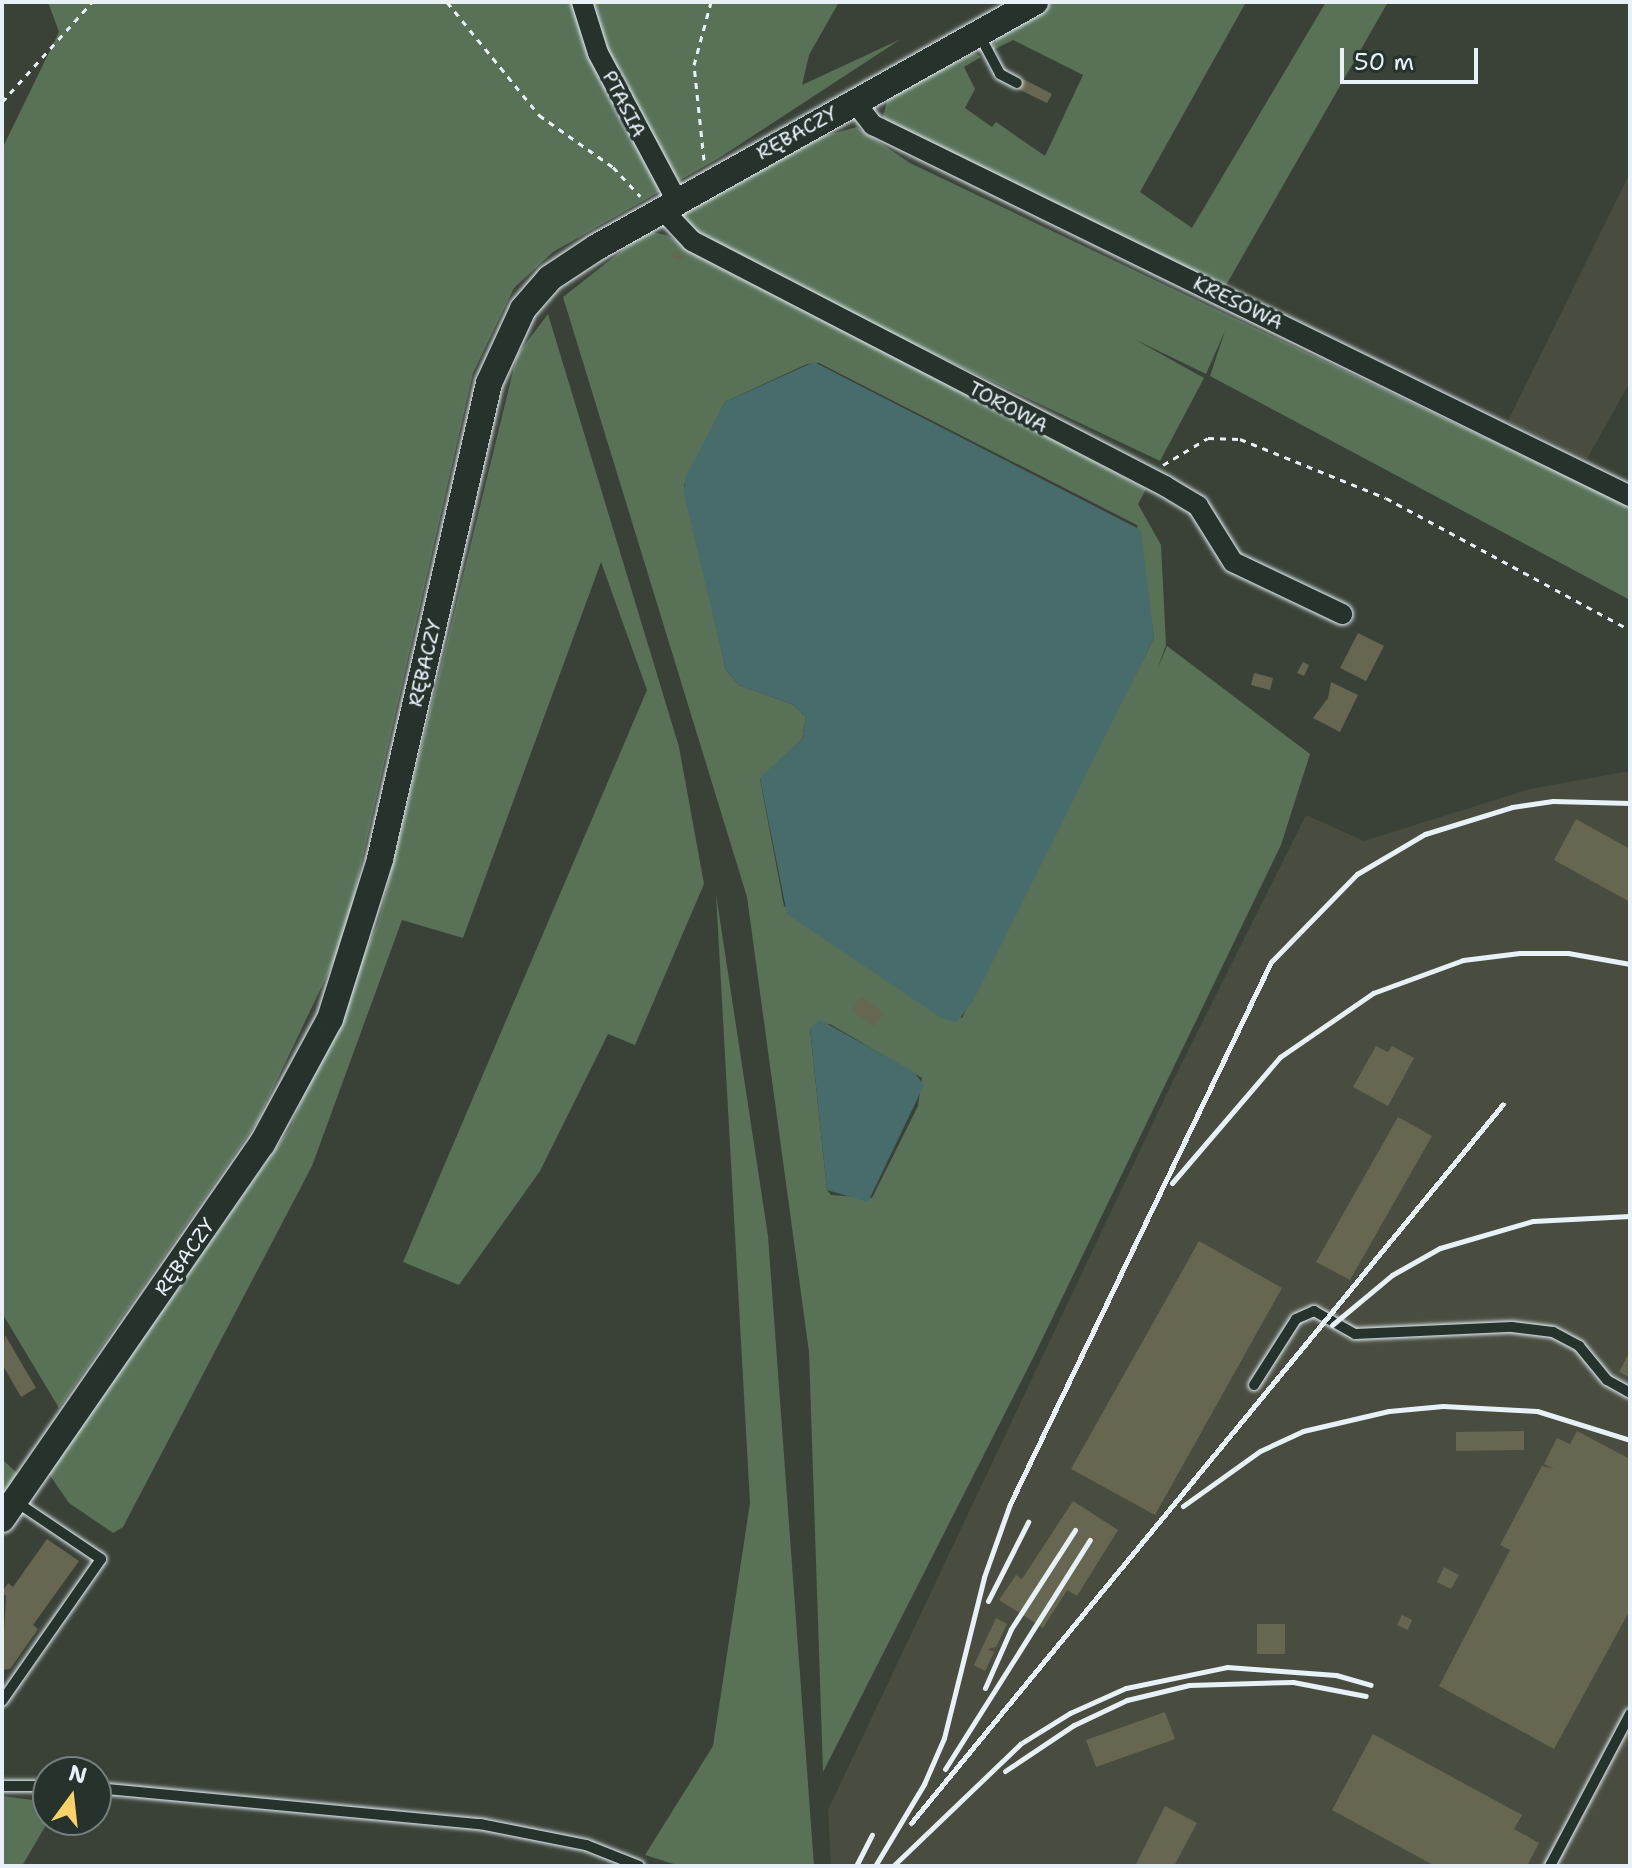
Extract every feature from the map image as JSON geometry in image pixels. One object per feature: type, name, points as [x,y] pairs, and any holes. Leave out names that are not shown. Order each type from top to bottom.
[{"type":"street","name":"PTASIA","points":[[582,2],[598,53],[663,204]]},
{"type":"street","name":"RĘBACZY","points":[[9,1510],[262,1144],[330,1019],[380,859],[489,383],[504,344],[523,309],[550,278],[663,204],[708,183],[1035,2]]},
{"type":"street","name":"KRESOWA","points":[[854,101],[873,125],[1630,496]]},
{"type":"street","name":"TOROWA","points":[[663,204],[692,241],[1198,506],[1233,562],[1342,614]]},
{"type":"lane","points":[[979,33],[1000,74],[1017,83]]},
{"type":"lane","points":[[1254,1385],[1296,1319],[1314,1311],[1355,1334],[1512,1327],[1553,1332],[1579,1346],[1607,1380],[1630,1393]]},
{"type":"lane","points":[[2,1701],[101,1559],[9,1510]]},
{"type":"lane","points":[[1550,1866],[1630,1714]]},
{"type":"lane","points":[[2,1786],[32,1786]]},
{"type":"lane","points":[[112,1790],[480,1824],[586,1845],[639,1866]]},
{"type":"path","points":[[2,102],[92,2]]},
{"type":"path","points":[[447,2],[539,115],[613,167],[631,190],[663,204]]},
{"type":"path","points":[[708,183],[694,65],[711,2]]},
{"type":"path","points":[[1150,479],[1189,446],[1208,438],[1240,439],[1400,505],[1630,630]]},
{"type":"shaded area","points":[[1630,173],[1630,382],[1587,459],[1508,421]]},
{"type":"shaded area","points":[[1630,771],[1630,1866],[831,1866],[828,1810],[1170,1087],[1306,815],[1364,841],[1530,789]]},
{"type":"green space","points":[[48,2],[839,2],[809,55],[802,85],[901,39],[719,158],[553,252],[514,288],[473,373],[344,940],[257,1122],[59,1408],[2,1313],[2,149],[59,32]]},
{"type":"green space","points":[[1049,2],[1246,2],[1140,192],[1192,228],[1326,2],[1388,2],[1225,287],[893,131],[883,116],[889,95],[975,53],[981,57],[964,67],[975,89],[965,108],[992,127],[996,122],[1045,156],[1083,75],[1013,40],[993,50],[993,46],[1001,32]]},
{"type":"green space","points":[[857,127],[910,163],[1630,507],[1630,600],[1210,376],[1225,331],[1206,374],[1134,339],[1204,378],[1160,461],[753,268],[694,233],[683,218],[684,211],[805,141]]},
{"type":"green space","points":[[647,231],[666,235],[1146,489],[1138,504],[1161,545],[1166,645],[1157,670],[1167,646],[1310,754],[1281,845],[1034,1356],[823,1772],[809,1352],[747,897],[563,297]],"holes":[[[819,363],[1137,525],[1154,638],[962,1018],[784,906],[760,779],[802,739],[806,717],[794,705],[739,685],[726,670],[684,485],[725,402],[807,364]],[[830,1024],[922,1078],[918,1106],[872,1198],[831,1195],[827,1190],[810,1029]]]},
{"type":"green space","points":[[548,314],[679,747],[704,884],[635,1045],[608,1034],[540,1171],[459,1285],[403,1262],[647,690],[601,562],[463,938],[402,920],[312,1166],[123,1527],[113,1533],[69,1503],[49,1474],[290,1128],[379,920],[517,355]]},
{"type":"green space","points":[[716,894],[768,1236],[814,1866],[680,1866],[645,1855],[713,1746],[750,1503]]},
{"type":"green space","points":[[2,1459],[21,1477],[2,1505]]},
{"type":"green space","points":[[2,1796],[32,1800],[32,1836],[40,1836],[22,1866],[2,1866]]},
{"type":"water","points":[[814,362],[1141,530],[1154,638],[973,1001],[957,1022],[943,1019],[787,914],[760,778],[802,739],[806,717],[794,705],[739,685],[726,670],[684,494],[685,478],[725,402]]},
{"type":"water","points":[[820,1020],[914,1072],[924,1085],[868,1202],[827,1190],[810,1028]]},
{"type":"building","points":[[1023,79],[1052,94],[1047,103],[1018,89]]},
{"type":"building","points":[[674,251],[684,256],[682,261],[671,256]]},
{"type":"building","points":[[1358,633],[1384,646],[1366,681],[1340,668]]},
{"type":"building","points":[[1303,662],[1309,665],[1304,676],[1297,673]]},
{"type":"building","points":[[1254,673],[1273,678],[1270,690],[1251,685]]},
{"type":"building","points":[[1331,682],[1358,695],[1340,732],[1313,718],[1328,698]]},
{"type":"building","points":[[1576,819],[1630,849],[1630,902],[1554,860]]},
{"type":"building","points":[[861,997],[884,1013],[874,1026],[852,1010]]},
{"type":"building","points":[[1376,1046],[1388,1052],[1392,1046],[1414,1058],[1388,1106],[1353,1087]]},
{"type":"building","points":[[1398,1117],[1432,1136],[1350,1280],[1316,1262]]},
{"type":"building","points":[[1199,1241],[1282,1288],[1155,1515],[1071,1469]]},
{"type":"building","points":[[5,1335],[36,1388],[21,1397],[2,1364]]},
{"type":"building","points":[[1630,1351],[1630,1378],[1619,1372]]},
{"type":"building","points":[[1524,1431],[1524,1450],[1456,1451],[1456,1432]]},
{"type":"building","points":[[1577,1431],[1630,1459],[1630,1610],[1554,1749],[1439,1686],[1510,1550],[1500,1545],[1542,1466],[1554,1469],[1544,1464],[1557,1438],[1570,1444]]},
{"type":"building","points":[[1073,1501],[1118,1530],[1077,1596],[1067,1590],[1043,1628],[999,1600],[1016,1575],[1022,1579]]},
{"type":"building","points":[[47,1539],[79,1561],[33,1625],[38,1629],[10,1669],[2,1670],[6,1596],[2,1592],[8,1583],[13,1587]]},
{"type":"building","points":[[1444,1567],[1459,1575],[1451,1589],[1437,1582]]},
{"type":"building","points":[[1402,1615],[1412,1620],[1408,1630],[1397,1625]]},
{"type":"building","points":[[996,1618],[1007,1624],[996,1647],[988,1649],[994,1652],[985,1671],[974,1665]]},
{"type":"building","points":[[1257,1624],[1285,1624],[1285,1654],[1257,1654]]},
{"type":"building","points":[[1165,1712],[1175,1739],[1096,1767],[1086,1740]]},
{"type":"building","points":[[1373,1734],[1522,1815],[1514,1829],[1539,1843],[1527,1866],[1435,1866],[1332,1810]]},
{"type":"building","points":[[1165,1806],[1197,1823],[1174,1866],[1135,1866]]},
{"type":"railway","points":[[875,1866],[924,1784],[944,1738],[984,1577],[1010,1504],[1271,962],[1357,874],[1425,834],[1512,807],[1553,801],[1630,803]]},
{"type":"railway","points":[[1172,1183],[1280,1057],[1373,993],[1463,960],[1520,953],[1568,953],[1630,964]]},
{"type":"railway","points":[[911,1823],[1503,1104]]},
{"type":"railway","points":[[1332,1325],[1392,1275],[1440,1248],[1533,1221],[1630,1216]]},
{"type":"railway","points":[[1183,1506],[1260,1451],[1303,1431],[1389,1411],[1443,1406],[1537,1411],[1630,1440]]},
{"type":"railway","points":[[988,1601],[1028,1522]]},
{"type":"railway","points":[[985,1688],[1011,1629],[1075,1530]]},
{"type":"railway","points":[[945,1769],[1090,1540]]},
{"type":"railway","points":[[893,1866],[1020,1744],[1070,1713],[1126,1688],[1227,1667],[1336,1675],[1371,1685]]},
{"type":"railway","points":[[1005,1771],[1074,1725],[1127,1700],[1189,1685],[1293,1682],[1366,1696]]},
{"type":"railway","points":[[856,1866],[872,1835]]}]
